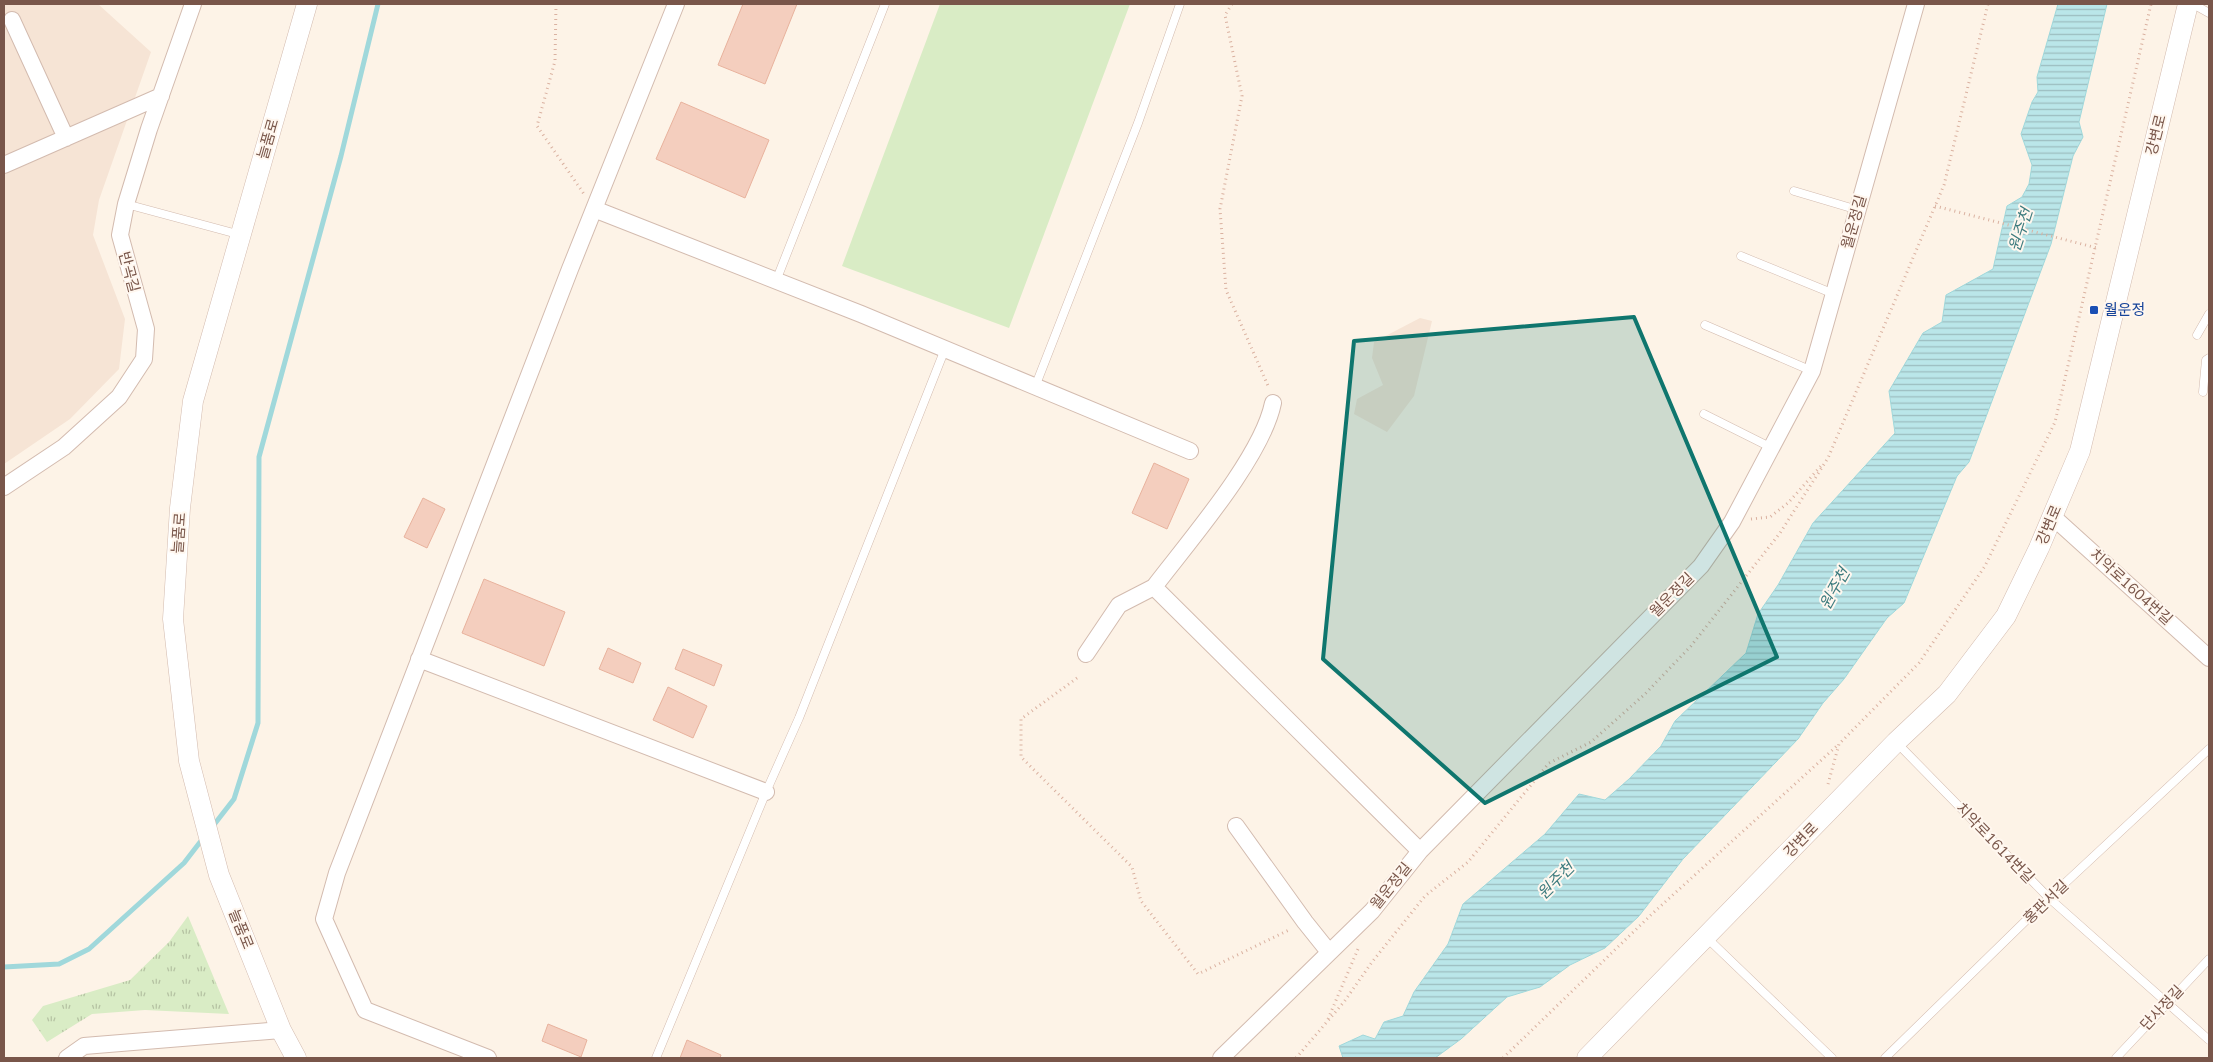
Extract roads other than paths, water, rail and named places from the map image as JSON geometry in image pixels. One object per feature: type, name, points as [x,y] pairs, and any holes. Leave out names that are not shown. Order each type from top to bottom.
[{"type":"street","name":"반곡길","points":[[4,487],[64,447],[119,397],[144,359],[146,329],[120,236],[126,204],[193,4]]},
{"type":"street","name":"늘품로","points":[[296,1058],[281,1030],[219,875],[189,761],[173,619],[180,508],[193,401],[307,4]]},
{"type":"street","points":[[488,1058],[365,1010],[324,919],[337,873],[594,209],[676,4]]},
{"type":"street","name":"월운정길","points":[[1221,1058],[1372,911],[1420,851],[1701,566],[1732,522],[1812,371],[1916,4]]},
{"type":"street","name":"강변로","points":[[1586,1058],[1896,742],[1947,694],[2006,616],[2039,548],[2080,451],[2188,4]]},
{"type":"street","points":[[12,20],[66,138]]},
{"type":"street","points":[[4,165],[161,96]]},
{"type":"street","points":[[594,209],[945,349],[1190,450]]},
{"type":"street","points":[[1086,654],[1119,605],[1154,588],[1230,486],[1254,450],[1270,419],[1273,403]]},
{"type":"street","name":"치악로1604번길","points":[[2052,516],[2209,658]]},
{"type":"street","points":[[1154,588],[1420,851]]},
{"type":"street","points":[[420,659],[766,792]]},
{"type":"street","points":[[1236,826],[1329,952]]},
{"type":"street","points":[[67,1058],[84,1046],[281,1030]]},
{"type":"lane","points":[[776,281],[885,4]]},
{"type":"lane","points":[[1035,387],[1138,123],[1180,4]]},
{"type":"lane","points":[[2192,4],[2209,14]]},
{"type":"lane","points":[[1794,191],[1858,210]]},
{"type":"lane","points":[[126,204],[241,235]]},
{"type":"lane","points":[[1741,256],[1834,294]]},
{"type":"lane","points":[[2197,335],[2209,314]]},
{"type":"lane","points":[[1705,325],[1812,371]]},
{"type":"lane","points":[[656,1058],[766,792],[799,718],[945,349]]},
{"type":"lane","points":[[2202,392],[2206,360],[2209,358]]},
{"type":"lane","points":[[1704,414],[1772,448]]},
{"type":"lane","name":"치악로1614번길","points":[[1896,742],[2049,898],[2209,1040]]},
{"type":"lane","name":"홍판서길","points":[[1885,1058],[2049,898],[2208,751]]},
{"type":"lane","points":[[1706,937],[1832,1058]]},
{"type":"lane","name":"단사정길","points":[[2116,1058],[2209,959]]},
{"type":"water","name":"원주천","points":[[2058,4],[2107,4],[2079,122],[2083,137],[2073,156],[2051,244],[1969,462],[1957,476],[1904,603],[1887,618],[1844,679],[1823,703],[1798,739],[1683,859],[1639,916],[1605,948],[1570,965],[1540,987],[1507,997],[1461,1039],[1435,1058],[1343,1058],[1339,1046],[1363,1035],[1375,1039],[1384,1022],[1403,1016],[1414,992],[1448,944],[1463,904],[1545,834],[1579,794],[1605,800],[1629,779],[1661,746],[1675,721],[1746,653],[1758,614],[1778,585],[1813,523],[1895,433],[1889,391],[1923,333],[1942,322],[1946,295],[1993,269],[2007,206],[2022,197],[2029,184],[2032,165],[2021,134],[2032,102],[2038,92],[2037,77]]},
{"type":"waterway","points":[[213,826],[234,799],[258,723],[259,457],[341,156],[378,4]]},
{"type":"waterway","points":[[4,967],[59,964],[89,949],[184,863],[204,837]]},
{"type":"place","name":"월운정","points":[[2094,310]]}]
